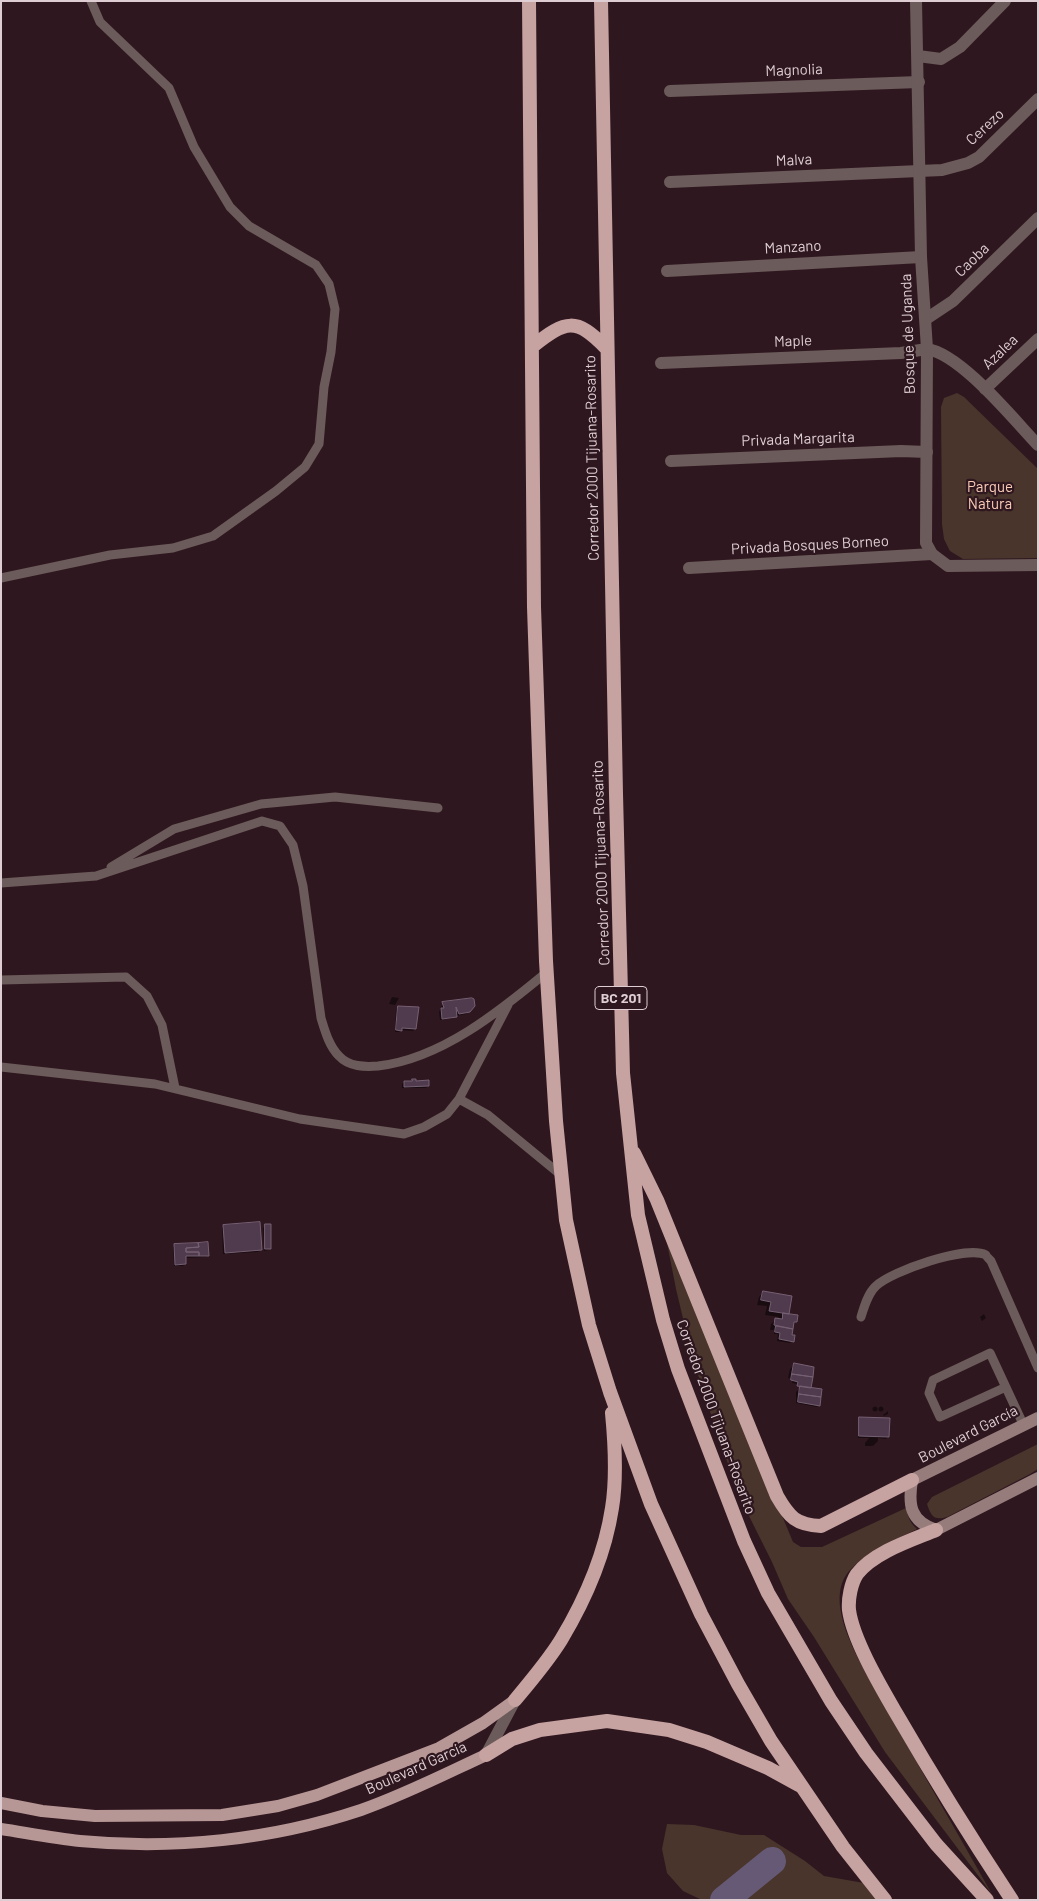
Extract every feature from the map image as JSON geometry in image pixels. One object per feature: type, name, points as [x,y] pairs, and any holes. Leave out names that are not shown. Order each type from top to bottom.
[{"type":"highway","points":[[529,1],[534,607],[547,972],[556,1121],[566,1220],[589,1326],[610,1392],[651,1504],[706,1624],[771,1741],[843,1847],[885,1900]]},
{"type":"highway","name":"Corredor 2000 Tijuana-Rosarito","points":[[601,1],[606,348],[623,1073],[638,1215],[663,1320],[678,1369],[744,1541],[765,1586],[831,1701],[866,1753],[936,1844],[986,1900]]},
{"type":"highway","points":[[533,346],[562,326],[584,327],[606,348]]},
{"type":"highway","points":[[630,1143],[658,1200],[784,1509],[794,1520],[807,1526],[821,1526],[912,1480]]},
{"type":"highway","points":[[515,1700],[561,1641],[588,1587],[604,1541],[612,1508],[614,1475],[615,1446],[610,1392]]},
{"type":"highway","points":[[936,1530],[872,1560],[857,1574],[850,1592],[849,1610],[855,1633],[879,1683],[942,1792],[1012,1900]]},
{"type":"highway","points":[[486,1755],[512,1739],[540,1730],[607,1721],[670,1730],[707,1742],[781,1774],[805,1789]]},
{"type":"main road","name":"Boulevard García","points":[[912,1480],[1038,1418]]},
{"type":"main road","points":[[912,1480],[911,1507],[924,1525],[936,1530],[1038,1478]]},
{"type":"main road","name":"Boulevard García","points":[[1,1803],[42,1811],[95,1816],[222,1815],[278,1806],[317,1794],[439,1748],[484,1723],[515,1700]]},
{"type":"main road","name":"Boulevard García","points":[[1,1829],[79,1841],[124,1844],[188,1843],[235,1839],[280,1832],[322,1822],[362,1809],[400,1795],[486,1755]]},
{"type":"street","name":"Bosque de Uganda","points":[[916,1],[921,257],[927,349],[925,537],[932,554]]},
{"type":"street","points":[[918,56],[941,59],[960,47],[1005,1]]},
{"type":"street","name":"Magnolia","points":[[670,91],[918,82]]},
{"type":"street","name":"Cerezo","points":[[919,170],[942,170],[968,163],[979,156],[1038,99]]},
{"type":"street","name":"Malva","points":[[670,182],[919,170]]},
{"type":"street","name":"Caoba","points":[[926,319],[953,301],[1038,218]]},
{"type":"street","name":"Manzano","points":[[667,270],[921,257]]},
{"type":"street","name":"Azalea","points":[[985,389],[1038,339]]},
{"type":"street","points":[[927,349],[938,352],[952,360],[985,389],[1038,445]]},
{"type":"street","name":"Maple","points":[[660,363],[901,353],[927,349]]},
{"type":"street","name":"Privada Margarita","points":[[671,461],[926,452]]},
{"type":"street","points":[[932,554],[948,566],[1038,565]]},
{"type":"street","name":"Privada Bosques Borneo","points":[[689,568],[932,554]]},
{"type":"street","name":"Boulevard García","points":[[486,1755],[515,1700]]},
{"type":"lane","points":[[1,578],[110,555],[173,548],[213,536],[276,491],[305,467],[319,444],[324,387],[335,309],[329,284],[316,265],[249,226],[230,207],[194,148],[168,88],[100,22],[91,1]]},
{"type":"lane","points":[[96,876],[174,829],[261,804],[335,796],[438,808]]},
{"type":"lane","points":[[1,883],[96,876],[262,821],[280,826],[293,845],[301,878],[321,1018],[327,1036],[339,1057],[361,1067],[396,1064],[442,1046],[508,1004],[547,972]]},
{"type":"lane","points":[[1,980],[126,978],[147,996],[162,1024],[175,1088]]},
{"type":"lane","points":[[1,1067],[155,1084],[300,1119],[404,1134],[424,1127],[447,1114],[459,1099],[508,1004]]},
{"type":"lane","points":[[459,1099],[488,1116],[561,1175]]},
{"type":"lane","points":[[861,1317],[874,1287],[886,1278],[939,1258],[975,1254],[986,1256],[991,1261],[1038,1368]]},
{"type":"lane","points":[[1006,1386],[940,1418],[929,1393],[933,1380],[990,1353],[1006,1386],[1023,1424]]},
{"type":"green space","name":"Parque Natura","points":[[957,393],[964,397],[1038,469],[1038,558],[963,559],[950,551],[944,539],[942,524],[941,407],[944,398]]},
{"type":"green space","points":[[666,1238],[793,1542],[801,1547],[822,1547],[906,1508],[910,1520],[917,1529],[874,1551],[851,1569],[843,1581],[840,1594],[840,1608],[849,1638],[868,1677],[992,1894],[885,1752],[814,1637],[788,1599],[739,1496],[707,1403],[692,1356]]},
{"type":"green space","points":[[1038,1444],[1038,1469],[947,1517],[936,1518],[930,1512],[927,1504],[932,1497]]},
{"type":"green space","points":[[667,1824],[694,1825],[741,1835],[764,1835],[805,1861],[824,1876],[864,1883],[878,1900],[702,1900],[683,1891],[667,1873],[662,1849]]},
{"type":"building","points":[[474,999],[475,1006],[470,1012],[459,1014],[456,1007],[457,1017],[442,1019],[441,1008],[444,1008],[442,1002]]},
{"type":"building","points":[[398,1006],[419,1007],[416,1029],[402,1028],[402,1031],[396,1030]]},
{"type":"building","points":[[412,1079],[416,1079],[416,1081],[429,1080],[429,1086],[404,1087],[404,1081],[412,1081]]},
{"type":"building","points":[[260,1222],[262,1250],[225,1253],[223,1225]]},
{"type":"building","points":[[265,1224],[271,1224],[271,1249],[265,1249]]},
{"type":"building","points":[[208,1242],[209,1256],[199,1256],[199,1252],[186,1252],[186,1248],[199,1247],[198,1243]]},
{"type":"building","points":[[198,1243],[199,1247],[186,1248],[186,1252],[199,1252],[199,1256],[186,1256],[186,1264],[175,1265],[174,1244]]},
{"type":"building","points":[[763,1291],[792,1296],[789,1314],[769,1311],[771,1302],[761,1300]]},
{"type":"building","points":[[783,1313],[798,1315],[793,1329],[774,1325],[775,1318],[782,1319]]},
{"type":"building","points":[[776,1326],[793,1329],[792,1335],[795,1335],[794,1342],[779,1339],[780,1333],[775,1332]]},
{"type":"building","points":[[794,1363],[814,1367],[813,1377],[792,1374]]},
{"type":"building","points":[[792,1374],[813,1377],[811,1388],[797,1386],[798,1382],[791,1380]]},
{"type":"building","points":[[800,1386],[822,1389],[821,1397],[799,1394]]},
{"type":"building","points":[[799,1394],[821,1397],[820,1406],[798,1402]]},
{"type":"building","points":[[859,1417],[890,1418],[889,1437],[859,1436]]},
{"type":"waterway","points":[[724,1900],[772,1861]]}]
